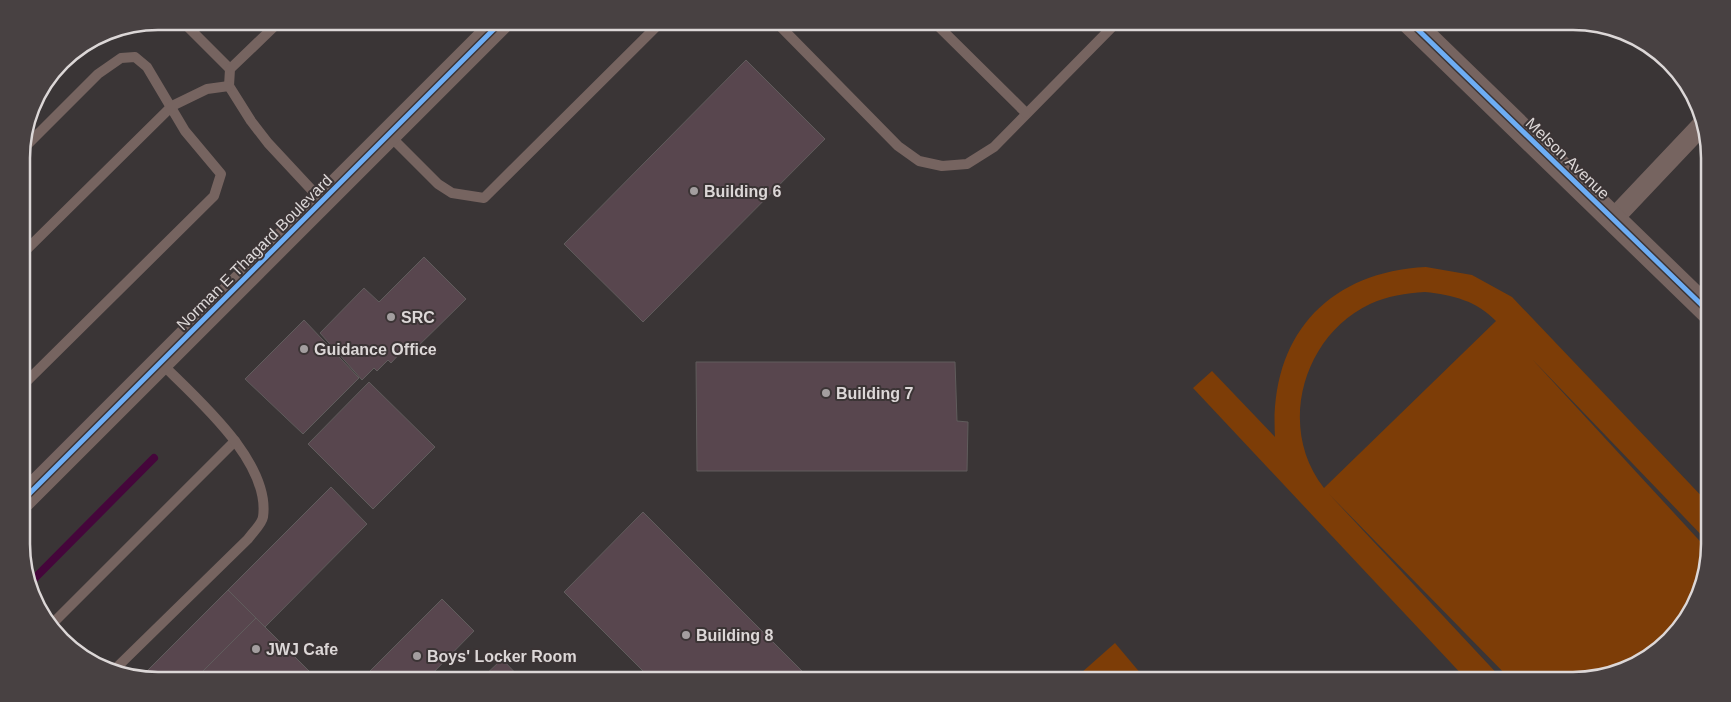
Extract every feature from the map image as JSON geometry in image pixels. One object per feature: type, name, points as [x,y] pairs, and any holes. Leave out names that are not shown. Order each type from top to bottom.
[{"type":"street","name":"Norman E Thagard Boulevard","points":[[30,494],[493,30]]},
{"type":"street","name":"Melson Avenue","points":[[1418,30],[1701,304]]},
{"type":"street","points":[[1613,219],[1698,129]]},
{"type":"lane","points":[[191,30],[230,69]]},
{"type":"lane","points":[[271,30],[230,69],[229,86],[268,144],[322,202]]},
{"type":"lane","points":[[389,135],[445,189],[452,193],[484,198],[653,30]]},
{"type":"lane","points":[[784,30],[898,146],[919,161],[942,166],[967,164],[994,148],[1026,113],[1109,30]]},
{"type":"lane","points":[[942,30],[1026,113]]},
{"type":"lane","points":[[30,378],[214,196],[221,174],[185,131],[147,66],[135,57],[121,58],[98,74],[31,141]]},
{"type":"lane","points":[[30,246],[172,106],[207,88],[229,86]]},
{"type":"lane","points":[[119,666],[248,539],[263,519],[263,492],[253,467],[235,442],[160,362]]},
{"type":"lane","points":[[55,619],[235,442]]},
{"type":"shaded area","points":[[1426,267],[1472,275],[1512,297],[1701,496],[1701,535],[1532,359],[1701,542],[1699,569],[1688,600],[1674,622],[1651,645],[1637,655],[1606,668],[1581,672],[1503,672],[1329,494],[1496,672],[1459,672],[1193,388],[1212,371],[1275,437],[1276,401],[1282,369],[1294,341],[1311,317],[1333,297],[1359,282],[1391,272]],"holes":[[[1425,292],[1455,297],[1481,308],[1496,321],[1324,488],[1310,464],[1302,439],[1300,412],[1304,386],[1313,361],[1328,338],[1347,319],[1370,304],[1383,299]]]},
{"type":"shaded area","points":[[1115,643],[1139,672],[1082,672]]},
{"type":"building","name":"Building 6","points":[[746,60],[825,139],[643,322],[564,244]]},
{"type":"building","name":"SRC","points":[[424,257],[466,299],[407,357],[402,351],[391,363],[388,360],[377,371],[374,368],[362,380],[320,333],[364,288],[379,302]]},
{"type":"building","name":"Guidance Office","points":[[304,320],[359,378],[303,434],[245,379]]},
{"type":"building","name":"Building 7","points":[[696,362],[955,362],[957,421],[968,422],[967,471],[697,471]]},
{"type":"building","points":[[369,382],[435,447],[373,509],[308,444]]},
{"type":"building","points":[[331,487],[367,524],[265,627],[228,590]]},
{"type":"building","name":"Building 8","points":[[643,512],[803,672],[644,672],[564,592]]},
{"type":"building","points":[[228,590],[256,618],[202,672],[146,672]]},
{"type":"building","name":"Boys' Locker Room","points":[[442,599],[474,631],[434,672],[369,672]]},
{"type":"building","name":"JWJ Cafe","points":[[256,618],[310,672],[202,672]]},
{"type":"building","points":[[502,659],[514,672],[488,672]]},
{"type":"waterway","points":[[35,578],[154,458]]},
{"type":"cycle path","points":[[30,493],[493,30]]},
{"type":"cycle path","points":[[1418,30],[1701,304]]},
{"type":"place","name":"Building 6","points":[[694,191]]},
{"type":"place","name":"SRC","points":[[391,317]]},
{"type":"place","name":"Guidance Office","points":[[304,349]]},
{"type":"place","name":"Building 7","points":[[826,393]]},
{"type":"place","name":"Building 8","points":[[686,635]]},
{"type":"place","name":"JWJ Cafe","points":[[256,649]]},
{"type":"place","name":"Boys' Locker Room","points":[[417,656]]}]
